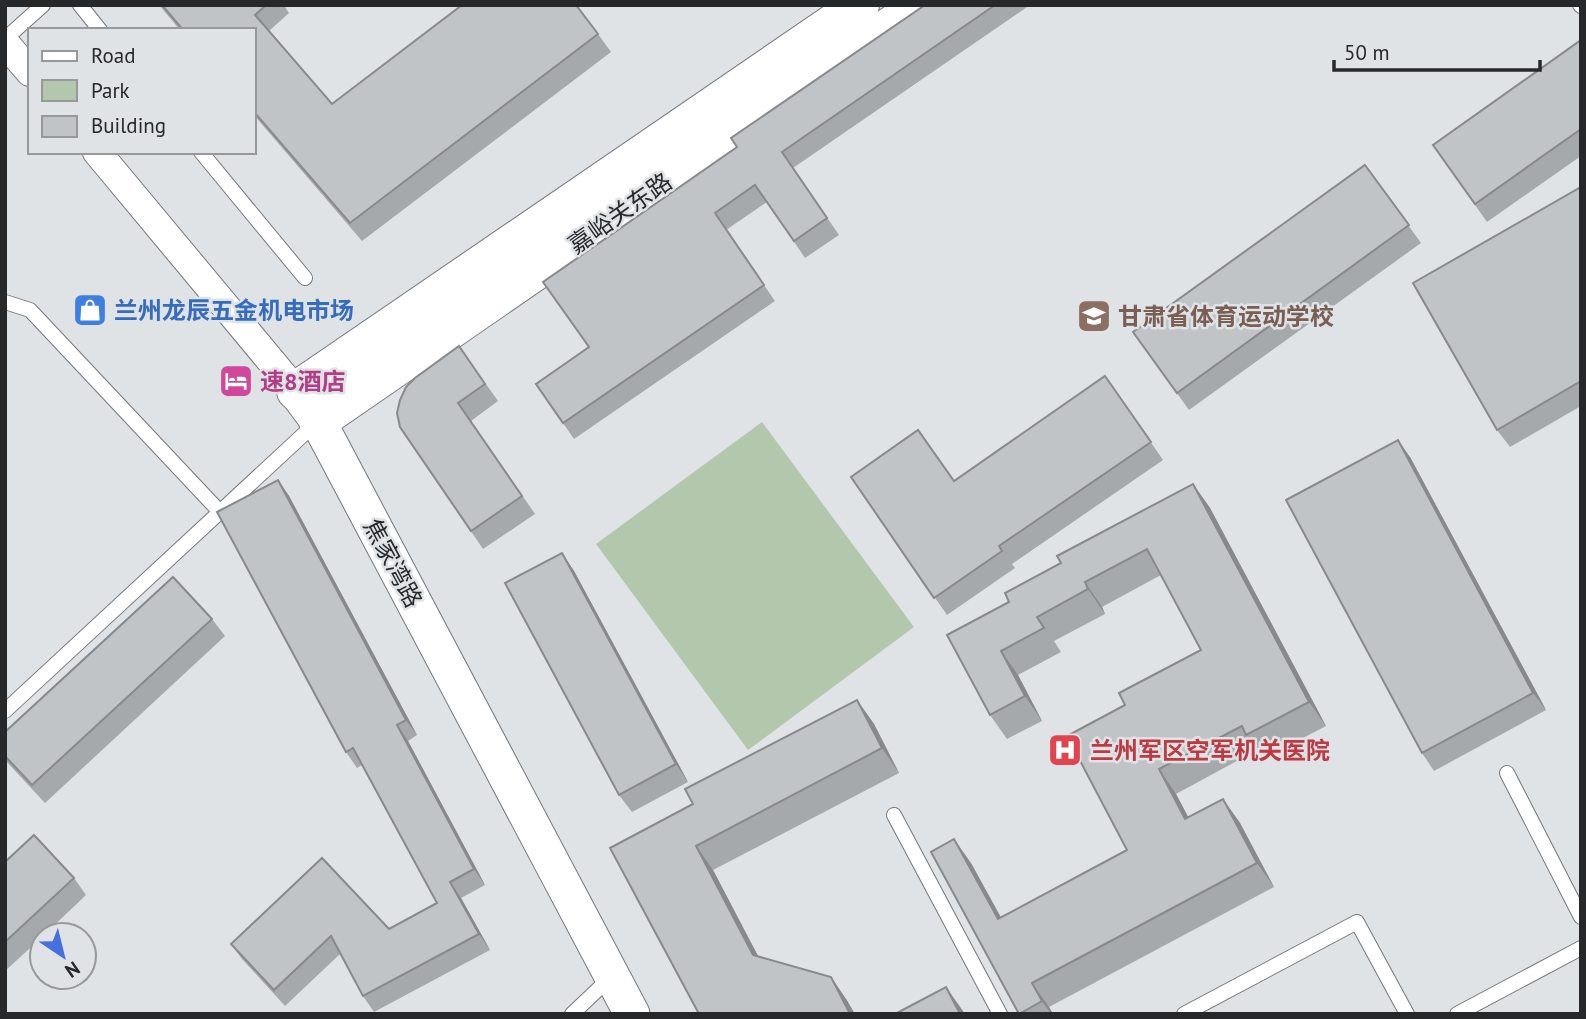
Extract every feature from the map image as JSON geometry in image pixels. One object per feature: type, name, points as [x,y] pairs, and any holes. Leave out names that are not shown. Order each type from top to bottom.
[{"type":"main road","name":"嘉峪关东路","points":[[307,406],[860,5]]},
{"type":"main road","name":"嘉峪关东路","points":[[307,406],[921,5]]},
{"type":"street","points":[[5,41],[28,70]]},
{"type":"street","name":"焦家湾路","points":[[99,154],[307,406],[632,1014]]},
{"type":"lane","points":[[5,41],[43,5]]},
{"type":"lane","points":[[80,5],[98,28]]},
{"type":"lane","points":[[203,154],[304,278]]},
{"type":"lane","points":[[5,302],[30,310],[220,512]]},
{"type":"lane","points":[[5,711],[220,512],[307,406]]},
{"type":"lane","points":[[1507,773],[1581,917]]},
{"type":"lane","points":[[894,815],[1000,1014]]},
{"type":"lane","points":[[1184,1014],[1357,922],[1407,1014]]},
{"type":"lane","points":[[1457,1014],[1581,948]]},
{"type":"lane","points":[[572,1014],[611,976]]},
{"type":"green space","points":[[762,422],[914,627],[748,750],[596,544]]},
{"type":"building","points":[[162,5],[266,5],[255,15],[332,104],[462,5],[576,5],[598,34],[350,223],[256,114],[256,28],[181,28]]},
{"type":"building","points":[[925,5],[995,5],[782,152],[827,218],[794,241],[755,185],[715,213],[764,285],[563,423],[536,384],[589,347],[543,282],[737,147],[731,138]]},
{"type":"building","points":[[1581,40],[1581,129],[1475,204],[1433,145]]},
{"type":"building","points":[[1365,165],[1409,225],[1177,393],[1133,332]]},
{"type":"building","points":[[1581,187],[1581,381],[1497,430],[1413,283]]},
{"type":"building","points":[[459,346],[485,384],[458,403],[522,496],[471,531],[400,427],[397,413],[406,387]]},
{"type":"building","points":[[1105,376],[1151,442],[999,546],[1002,551],[934,598],[851,477],[918,430],[954,481]]},
{"type":"building","points":[[1398,440],[1533,693],[1422,753],[1286,500]]},
{"type":"building","points":[[278,480],[406,720],[397,725],[474,869],[450,882],[479,934],[363,996],[331,936],[274,990],[231,944],[322,858],[389,929],[437,903],[353,748],[346,752],[217,512]]},
{"type":"building","points":[[1193,484],[1309,702],[1246,735],[1242,726],[1159,769],[1185,819],[1223,799],[1257,863],[1032,983],[1042,1001],[1019,1014],[931,852],[954,839],[998,919],[1127,850],[1067,736],[1125,705],[1119,693],[1201,650],[1147,549],[1085,582],[1088,589],[1037,617],[1044,628],[1001,651],[1025,696],[990,715],[947,635],[1009,602],[1005,593],[1061,563],[1057,556]]},
{"type":"building","points":[[562,553],[676,764],[619,795],[505,583]]},
{"type":"building","points":[[173,577],[212,619],[32,785],[5,756],[5,732]]},
{"type":"building","points":[[857,700],[882,748],[696,846],[753,955],[831,977],[850,1014],[699,1014],[610,848],[693,804],[685,789]]},
{"type":"building","points":[[34,835],[74,878],[5,942],[5,862]]},
{"type":"building","points":[[946,987],[960,1014],[895,1014]]},
{"type":"place","name":"兰州龙辰五金机电市场","points":[[90,310]]},
{"type":"place","name":"甘肃省体育运动学校","points":[[1094,316]]},
{"type":"place","name":"速8酒店","points":[[236,381]]},
{"type":"place","name":"兰州军区空军机关医院","points":[[1065,750]]}]
